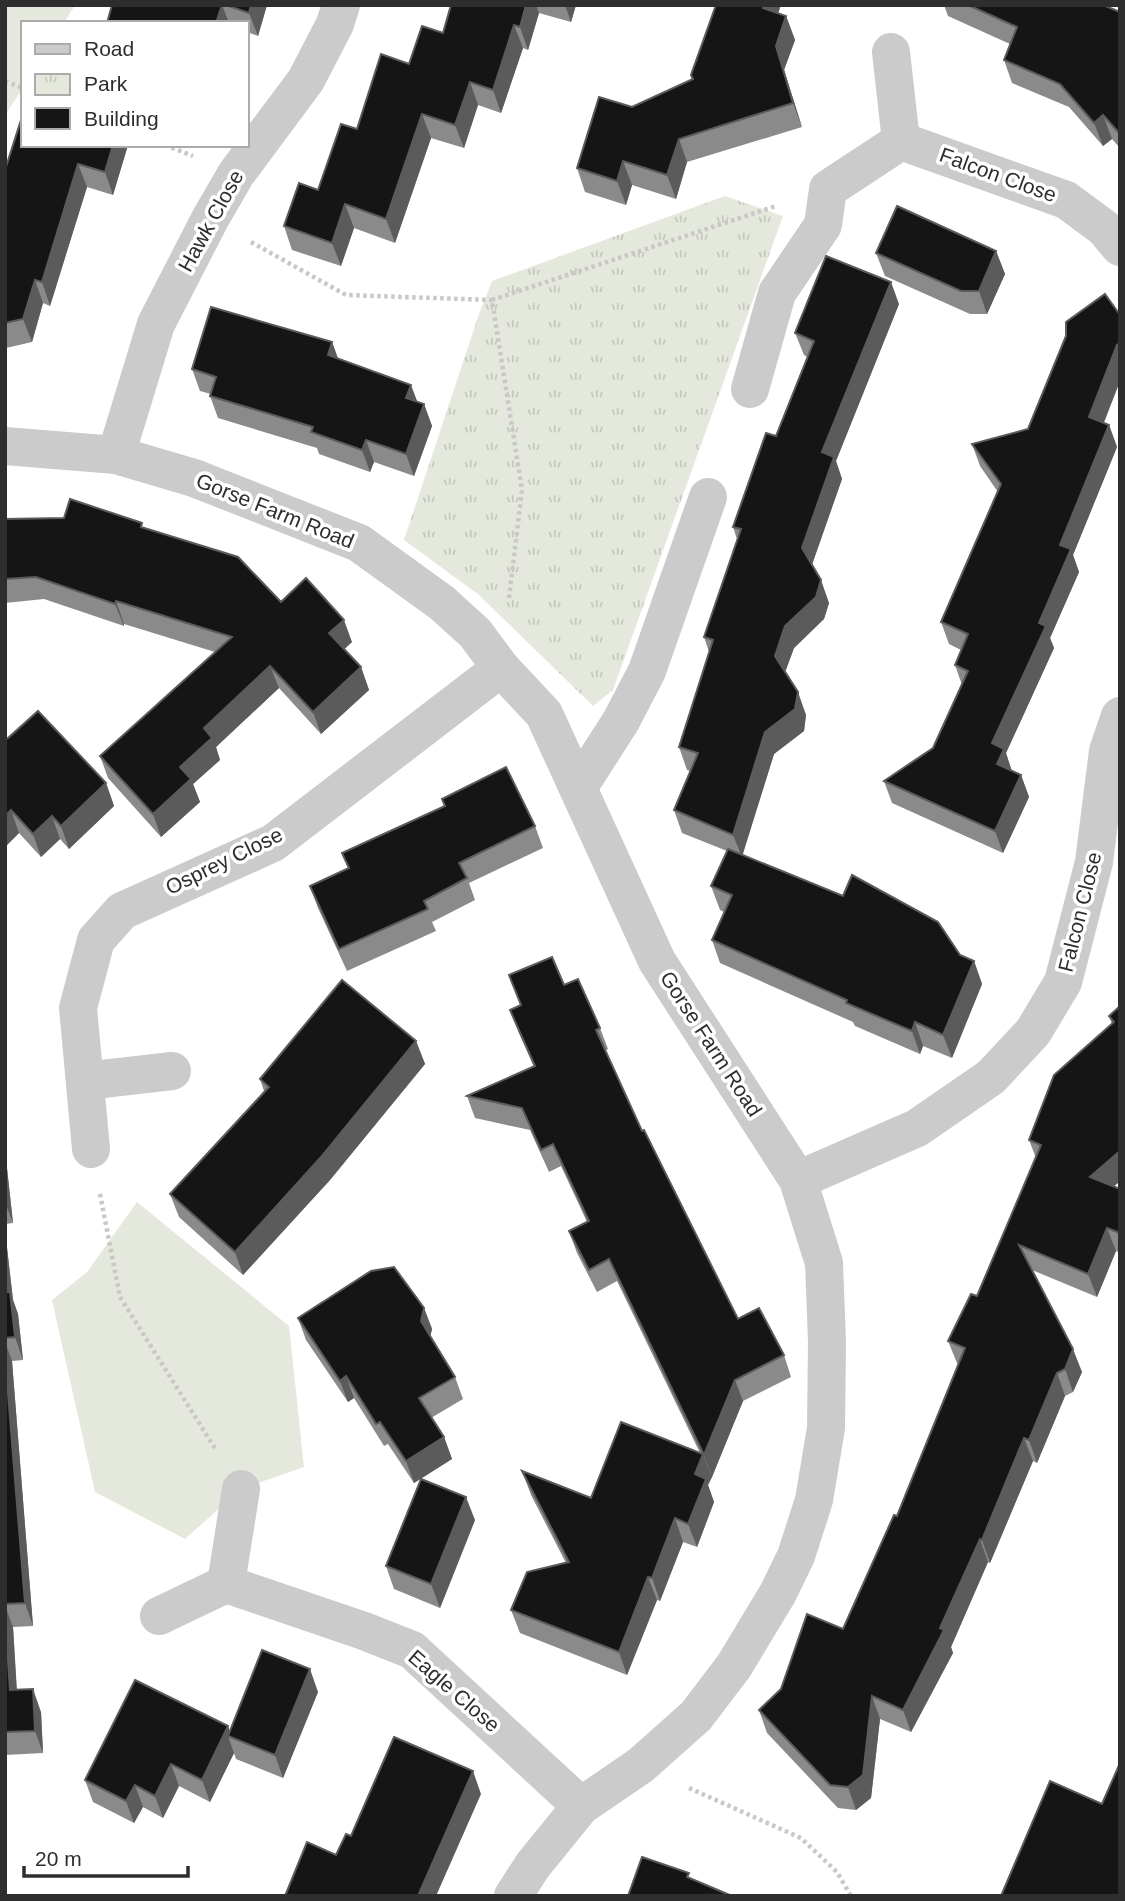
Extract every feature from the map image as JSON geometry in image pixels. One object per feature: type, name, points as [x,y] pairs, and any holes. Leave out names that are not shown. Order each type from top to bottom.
[{"type":"street","name":"Hawk Close","points":[[116,455],[156,324],[236,174],[306,80],[335,24],[341,5]]},
{"type":"street","points":[[750,389],[777,293],[823,225],[828,188],[901,141],[891,52]]},
{"type":"street","name":"Falcon Close","points":[[901,141],[1066,200],[1104,228],[1120,247]]},
{"type":"street","name":"Gorse Farm Road","points":[[5,446],[116,455],[194,478],[359,542],[475,633],[501,668],[544,714],[657,961],[799,1180],[824,1264],[827,1428],[814,1500],[796,1556],[778,1593],[734,1666],[696,1716],[641,1765],[581,1807],[533,1864],[513,1896]]},
{"type":"street","points":[[578,788],[621,721],[647,671],[708,497]]},
{"type":"street","name":"Osprey Close","points":[[92,1149],[78,1008],[96,940],[121,911],[273,843],[501,668]]},
{"type":"street","name":"Falcon Close","points":[[799,1180],[917,1128],[991,1077],[1033,1032],[1063,982],[1094,862],[1108,751],[1120,716]]},
{"type":"street","points":[[85,1081],[172,1071]]},
{"type":"street","points":[[159,1616],[226,1584],[241,1489]]},
{"type":"street","name":"Eagle Close","points":[[226,1584],[412,1650],[581,1807]]},
{"type":"path","points":[[210,219],[346,295],[492,300],[828,188]]},
{"type":"path","points":[[492,300],[522,490],[501,668]]},
{"type":"path","points":[[92,1149],[120,1297],[241,1489]]},
{"type":"path","points":[[641,1765],[801,1838],[837,1872],[851,1896]]},
{"type":"green space","points":[[5,5],[75,5],[65,21],[21,21],[21,91],[5,115]]},
{"type":"green space","points":[[725,196],[783,216],[613,690],[593,706],[479,595],[404,540],[492,281]]},
{"type":"green space","points":[[137,1202],[289,1326],[304,1467],[241,1489],[185,1539],[95,1492],[52,1300],[87,1272]]},
{"type":"building","points":[[112,5],[222,5],[217,21],[108,21]]},
{"type":"building","points":[[226,5],[251,5],[249,13]]},
{"type":"building","points":[[451,5],[526,5],[520,27],[514,25],[493,90],[470,82],[455,125],[422,114],[386,219],[345,204],[332,243],[284,226],[299,183],[318,190],[341,124],[357,129],[381,54],[409,64],[422,26],[443,33]]},
{"type":"building","points":[[716,5],[764,5],[763,8],[786,16],[776,46],[793,103],[679,139],[667,175],[623,161],[617,181],[577,168],[599,97],[632,107],[693,79],[691,75]]},
{"type":"building","points":[[968,5],[1103,5],[1120,12],[1120,134],[1103,115],[1094,123],[1060,84],[1004,60],[1017,27]]},
{"type":"building","points":[[21,120],[21,147],[112,147],[105,172],[78,164],[42,282],[35,280],[23,319],[5,323],[5,170]]},
{"type":"building","points":[[897,206],[996,251],[979,291],[961,291],[876,253]]},
{"type":"building","points":[[826,256],[891,282],[822,452],[834,457],[802,548],[821,580],[816,597],[785,626],[775,656],[798,692],[795,709],[765,732],[733,835],[674,810],[698,753],[679,747],[713,640],[704,637],[741,529],[733,527],[766,433],[776,436],[814,341],[795,333]]},
{"type":"building","points":[[1105,294],[1120,315],[1120,343],[1089,417],[1109,425],[1060,545],[1071,549],[1039,623],[1046,626],[992,743],[1004,749],[997,764],[1021,775],[995,831],[884,781],[933,748],[968,671],[955,665],[968,634],[941,622],[1001,484],[972,444],[1028,429],[1066,336],[1066,322]]},
{"type":"building","points":[[211,307],[332,342],[328,355],[411,385],[406,398],[424,404],[406,454],[366,440],[362,450],[311,432],[313,427],[210,396],[216,377],[192,369]]},
{"type":"building","points":[[70,499],[142,523],[141,527],[238,557],[281,602],[306,578],[344,620],[329,633],[361,667],[313,712],[270,666],[204,728],[212,738],[180,767],[191,779],[153,814],[100,756],[232,637],[116,601],[115,604],[36,577],[5,579],[5,519],[64,518]]},
{"type":"building","points":[[38,711],[106,783],[61,826],[52,816],[33,834],[11,810],[5,816],[5,739]]},
{"type":"building","points":[[506,767],[535,826],[459,863],[467,878],[424,901],[428,909],[339,949],[310,886],[349,868],[342,853],[445,806],[442,799]]},
{"type":"building","points":[[728,849],[843,896],[852,875],[938,922],[960,955],[974,961],[943,1035],[915,1022],[912,1031],[712,940],[732,895],[711,886]]},
{"type":"building","points":[[552,957],[564,985],[578,979],[600,1028],[596,1030],[642,1131],[644,1130],[738,1319],[759,1308],[784,1355],[735,1380],[704,1455],[609,1259],[589,1270],[569,1231],[589,1221],[553,1144],[541,1150],[522,1108],[467,1096],[535,1066],[510,1010],[521,1005],[509,975]]},
{"type":"building","points":[[342,980],[416,1041],[322,1156],[235,1252],[170,1194],[269,1087],[260,1079]]},
{"type":"building","points":[[1120,1006],[1120,1151],[1090,1177],[1120,1189],[1120,1233],[1107,1228],[1088,1274],[1019,1245],[1073,1349],[1065,1369],[1057,1373],[1029,1440],[1024,1438],[982,1540],[980,1539],[940,1628],[944,1630],[903,1710],[872,1696],[863,1775],[848,1787],[830,1785],[759,1710],[781,1689],[807,1614],[843,1629],[894,1515],[897,1516],[965,1348],[948,1341],[971,1294],[977,1296],[1041,1145],[1029,1140],[1054,1075],[1114,1022],[1109,1016]]},
{"type":"building","points":[[394,1267],[424,1308],[421,1321],[455,1377],[419,1398],[444,1437],[406,1461],[380,1422],[376,1424],[346,1376],[340,1381],[298,1318],[371,1271]]},
{"type":"building","points":[[5,1286],[6,1292],[10,1292],[15,1337],[5,1338]]},
{"type":"building","points":[[5,1356],[25,1603],[5,1604]]},
{"type":"building","points":[[621,1422],[703,1454],[695,1474],[706,1479],[688,1524],[675,1518],[652,1578],[648,1577],[619,1652],[511,1610],[527,1572],[569,1562],[522,1471],[591,1498]]},
{"type":"building","points":[[421,1479],[466,1497],[431,1584],[386,1566]]},
{"type":"building","points":[[5,1616],[10,1690],[33,1689],[35,1731],[5,1732]]},
{"type":"building","points":[[262,1650],[310,1669],[275,1755],[228,1736]]},
{"type":"building","points":[[135,1680],[228,1726],[202,1780],[171,1764],[155,1796],[135,1785],[126,1801],[85,1780]]},
{"type":"building","points":[[394,1737],[473,1771],[418,1896],[285,1896],[307,1842],[336,1855],[346,1834],[351,1836]]},
{"type":"building","points":[[1120,1763],[1120,1896],[1001,1896],[1050,1781],[1102,1804]]},
{"type":"building","points":[[642,1857],[689,1873],[687,1877],[732,1896],[628,1896]]}]
